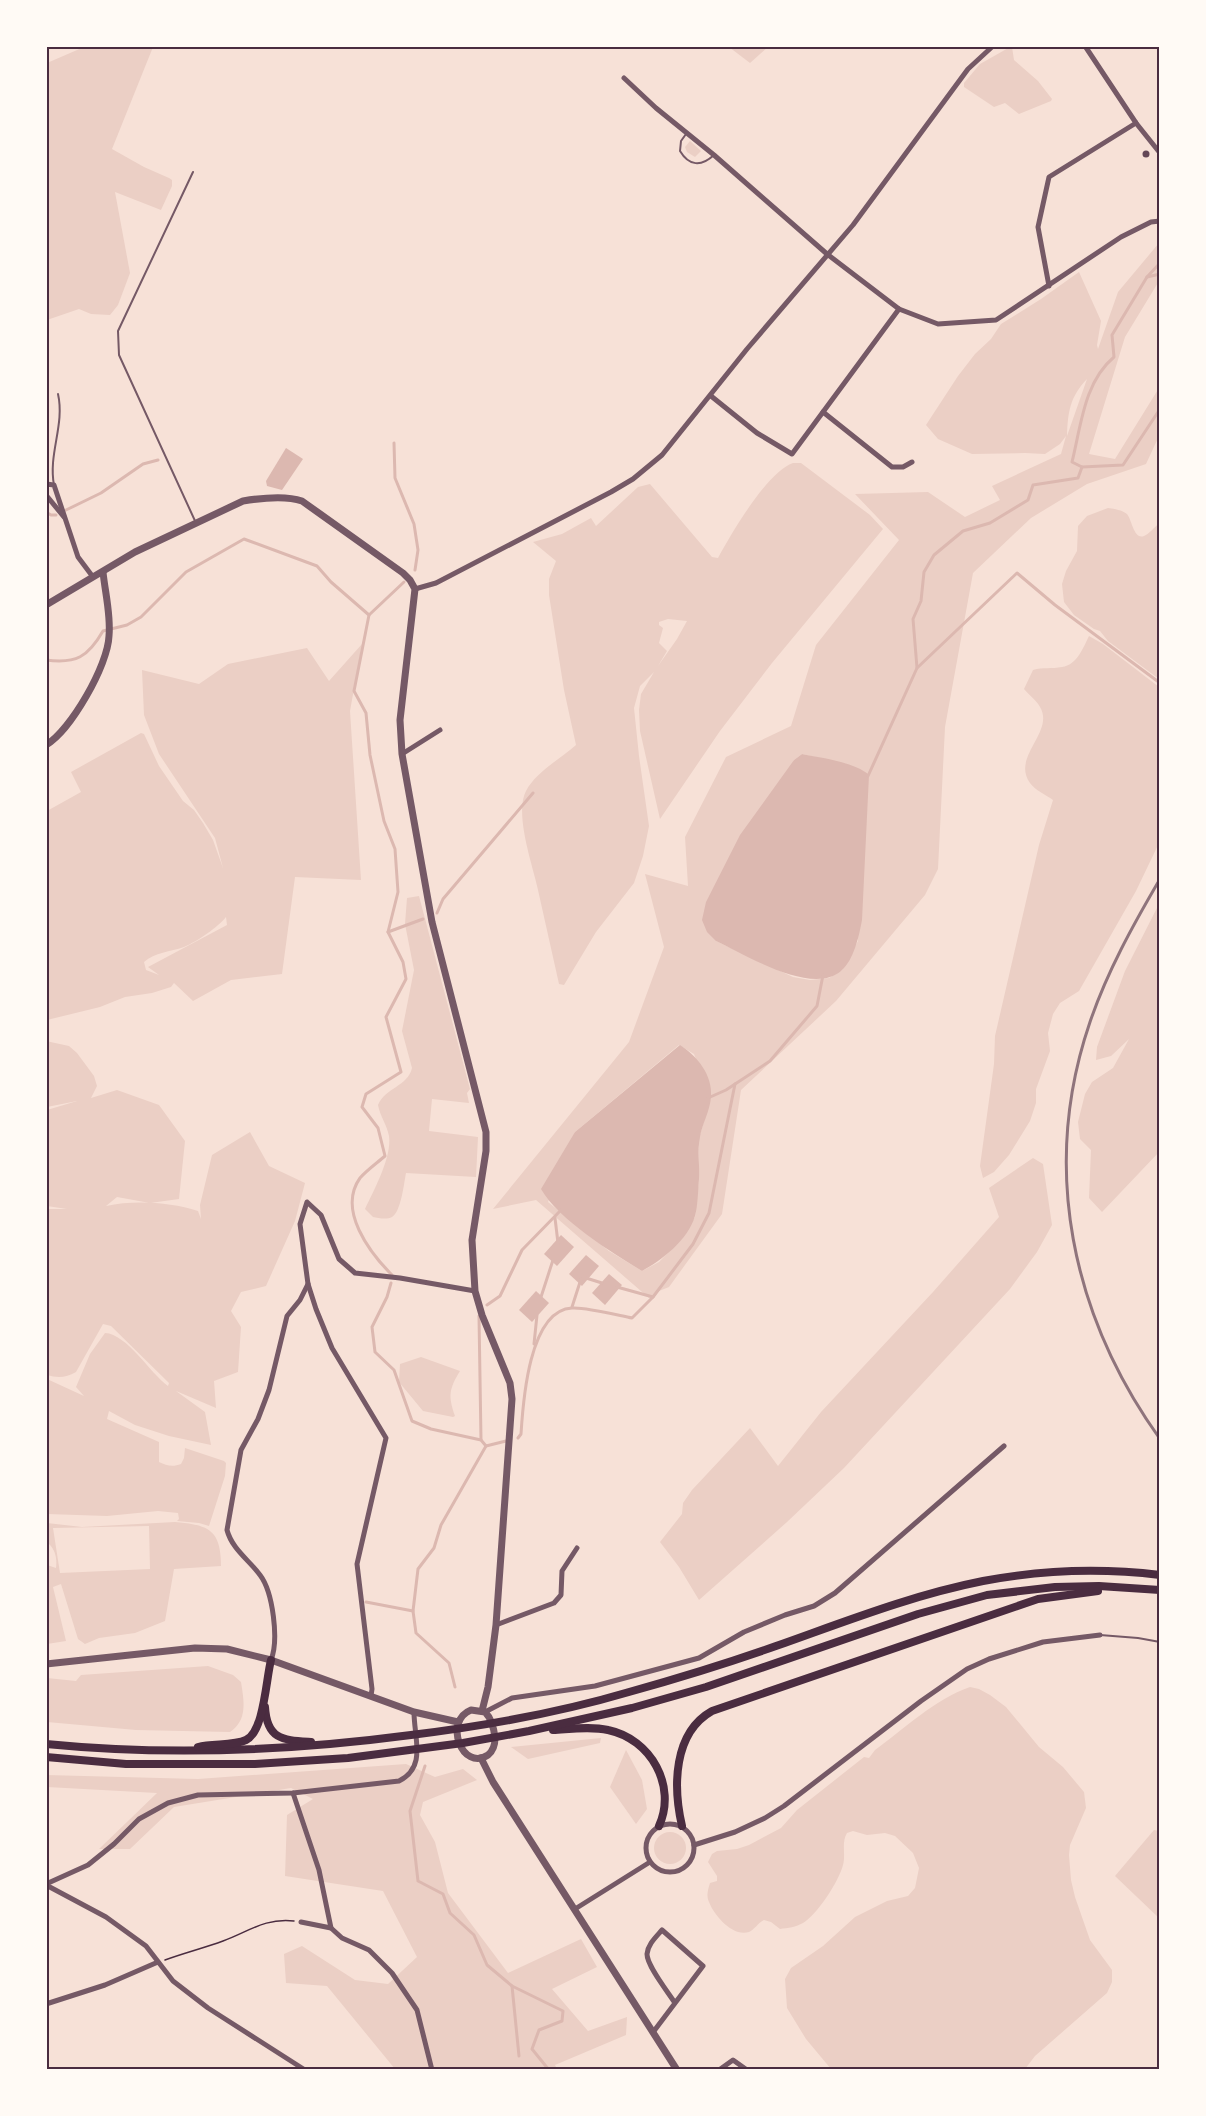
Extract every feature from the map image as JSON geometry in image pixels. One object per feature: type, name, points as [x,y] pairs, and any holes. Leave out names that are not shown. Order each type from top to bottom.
[{"type":"highway","points":[[46,1743],[130,1749],[260,1749],[348,1744],[460,1729],[526,1717],[626,1693],[702,1671],[913,1599],[984,1581],[1055,1571],[1103,1570],[1160,1575]]},
{"type":"highway","points":[[46,1757],[126,1764],[190,1765],[299,1762],[396,1753],[529,1731],[632,1708],[705,1688],[854,1635],[987,1595],[1055,1587],[1136,1587],[1160,1590]]},
{"type":"highway","points":[[682,1826],[677,1802],[678,1769],[682,1747],[693,1726],[702,1716],[1038,1599],[1136,1587]]},
{"type":"highway","points":[[186,1750],[212,1743],[239,1742],[249,1738],[256,1730],[271,1660]]},
{"type":"highway","points":[[264,1695],[268,1726],[279,1737],[289,1740],[348,1744]]},
{"type":"highway","points":[[529,1731],[608,1729],[634,1741],[647,1751],[661,1774],[666,1808],[659,1826]]},
{"type":"street","points":[[415,589],[436,583],[611,492],[633,479],[662,455],[747,349],[853,225],[968,69],[993,46]]},
{"type":"street","points":[[1085,46],[1136,123],[1160,153]]},
{"type":"street","points":[[624,78],[827,254],[899,309],[938,324],[996,320],[1121,237],[1151,222],[1160,221]]},
{"type":"street","points":[[1049,286],[1038,228],[1049,177],[1136,123]]},
{"type":"street","points":[[711,396],[757,433],[792,454],[899,309]]},
{"type":"street","points":[[823,412],[892,467],[903,468],[912,462]]},
{"type":"street","points":[[46,484],[54,485],[78,557],[93,577]]},
{"type":"street","points":[[46,495],[67,521]]},
{"type":"street","points":[[46,605],[135,552],[243,501],[293,498],[302,501],[403,573],[415,589],[400,720],[402,754],[432,922],[486,1132],[486,1151],[472,1240],[475,1291],[512,1391],[496,1626],[484,1712],[492,1722],[495,1743],[491,1752],[481,1758],[469,1756],[462,1750],[458,1722],[461,1716],[468,1711],[484,1712],[512,1698],[595,1686],[699,1658],[752,1628],[814,1606],[835,1593],[1004,1446]]},
{"type":"street","points":[[46,745],[57,739],[80,707],[104,660],[109,636],[103,572]]},
{"type":"street","points":[[402,754],[440,730]]},
{"type":"street","points":[[371,1696],[357,1564],[386,1438],[332,1348],[316,1309],[308,1284],[300,1224],[307,1202],[321,1215],[339,1259],[355,1273],[475,1291]]},
{"type":"street","points":[[271,1660],[275,1647],[269,1590],[261,1576],[230,1539],[227,1530],[241,1450],[258,1419],[269,1390],[287,1316],[300,1300],[308,1284]]},
{"type":"street","points":[[496,1626],[554,1602],[561,1595],[562,1571],[577,1548]]},
{"type":"street","points":[[694,1845],[735,1832],[784,1806],[921,1701],[967,1669],[1043,1642],[1100,1635]]},
{"type":"street","points":[[46,1664],[206,1648],[235,1650],[271,1660],[414,1712],[458,1722]]},
{"type":"street","points":[[46,1884],[88,1865],[114,1844],[139,1819],[168,1803],[198,1795],[293,1793],[389,1784],[405,1778],[417,1763],[414,1712]]},
{"type":"street","points":[[481,1758],[493,1782],[677,2070]]},
{"type":"street","points":[[293,1793],[319,1870],[331,1928]]},
{"type":"street","points":[[671,1823],[682,1826],[690,1834],[694,1845],[690,1862],[676,1872],[664,1872],[650,1862],[645,1845],[650,1833],[659,1826],[671,1823]]},
{"type":"street","points":[[574,1909],[650,1862]]},
{"type":"street","points":[[46,1884],[106,1917],[146,1946],[173,1981],[208,2008],[305,2070]]},
{"type":"street","points":[[301,1922],[331,1928],[342,1938],[369,1950],[392,1973],[417,2010],[427,2042],[432,2070]]},
{"type":"street","points":[[654,2031],[703,1966],[662,1930],[651,1943],[647,1954],[650,1964],[675,2003]]},
{"type":"street","points":[[46,2004],[105,1985],[158,1962]]},
{"type":"street","points":[[719,2070],[733,2060],[747,2070]]},
{"type":"lane","points":[[686,133],[681,141],[680,150],[688,161],[704,163],[714,155]]},
{"type":"lane","points":[[194,172],[117,331],[117,345],[119,355],[196,523]]},
{"type":"lane","points":[[54,485],[51,470],[60,417],[58,394]]},
{"type":"lane","points":[[1100,1635],[1160,1642]]},
{"type":"path","points":[[158,1962],[225,1940],[260,1924],[279,1920],[301,1922]]},
{"type":"shaded area","points":[[84,47],[153,47],[112,149],[169,178],[172,180],[172,186],[161,210],[115,192],[130,273],[118,305],[110,315],[91,314],[79,309],[47,320],[47,63]]},
{"type":"shaded area","points":[[729,47],[768,47],[750,63]]},
{"type":"shaded area","points":[[1012,47],[1014,60],[1038,81],[1052,99],[1051,101],[1019,114],[1005,103],[994,107],[964,87],[964,83],[980,64]]},
{"type":"shaded area","points":[[690,141],[701,151],[695,157],[687,152],[685,147]]},
{"type":"shaded area","points":[[1159,243],[1159,281],[1125,337],[1089,454],[1115,459],[1159,388],[1159,436],[1146,464],[1087,484],[1031,518],[973,573],[945,727],[938,869],[925,895],[836,1001],[741,1090],[722,1214],[669,1287],[649,1298],[536,1200],[493,1209],[629,1042],[664,947],[645,874],[688,886],[685,837],[726,757],[791,726],[816,645],[899,540],[855,494],[928,492],[965,517],[1000,500],[992,486],[1061,454],[1066,436],[1060,444],[1045,454],[972,454],[938,439],[926,425],[958,376],[975,354],[991,339],[1001,324],[1079,272],[1101,321],[1098,349],[1118,292]],"holes":[[[1087,379],[1067,436],[1071,405]],[[802,754],[841,763],[858,941],[842,970],[829,978],[810,980],[793,977],[716,941],[794,760]],[[679,1045],[694,1054],[711,1097],[699,1138],[699,1179],[695,1217],[683,1237],[659,1262],[642,1271],[609,1251],[548,1202],[575,1132]]]},
{"type":"shaded area","points":[[286,448],[303,459],[282,490],[267,486],[266,481]]},
{"type":"shaded area","points":[[793,463],[801,463],[870,515],[883,529],[772,663],[720,731],[660,819],[640,731],[639,710],[641,694],[654,672],[640,686],[634,708],[649,826],[643,856],[634,883],[596,932],[564,985],[559,984],[526,840],[522,813],[523,801],[530,784],[576,745],[564,690],[549,595],[549,579],[556,561],[533,542],[562,534],[591,518],[596,526],[638,487],[650,484],[712,557],[718,558],[761,491],[783,469]],"holes":[[[668,619],[687,621],[677,639],[658,666],[667,651],[659,643],[663,628],[659,622]]]},
{"type":"shaded area","points":[[1108,508],[1127,514],[1136,532],[1141,536],[1148,534],[1159,523],[1159,679],[1108,641],[1100,631],[1074,615],[1064,602],[1062,584],[1077,551],[1078,526],[1087,516]]},
{"type":"shaded area","points":[[1089,636],[1159,687],[1159,843],[1136,891],[1079,991],[1060,1003],[1053,1014],[1048,1033],[1050,1051],[1036,1089],[1036,1103],[1030,1121],[1009,1155],[994,1172],[983,1178],[980,1166],[994,1064],[995,1036],[1039,845],[1053,800],[1032,786],[1026,773],[1026,764],[1042,726],[1043,716],[1039,705],[1024,689],[1033,670],[1062,667],[1072,663]]},
{"type":"shaded area","points":[[362,644],[350,711],[361,880],[295,877],[282,974],[231,980],[193,1001],[174,983],[171,987],[152,993],[125,997],[100,1007],[47,1020],[47,811],[81,792],[71,772],[141,733],[144,734],[159,766],[183,801],[194,810],[203,823],[213,840],[223,868],[215,838],[159,754],[144,715],[142,670],[199,684],[228,664],[307,648],[329,681]],"holes":[[[226,917],[227,925],[148,967],[159,975],[146,970],[144,962],[148,959],[179,949],[201,938]]]},
{"type":"shaded area","points":[[802,754],[847,764],[869,775],[862,920],[857,940],[853,954],[841,971],[829,977],[813,979],[779,971],[716,941],[707,932],[702,920],[706,902],[740,835],[794,760]]},
{"type":"shaded area","points":[[419,896],[470,1089],[467,1093],[469,1103],[432,1099],[429,1131],[478,1137],[476,1177],[406,1173],[398,1209],[392,1217],[385,1219],[373,1217],[365,1209],[388,1154],[389,1136],[378,1105],[381,1099],[406,1079],[412,1068],[402,1031],[414,970],[405,924],[407,898]]},
{"type":"shaded area","points":[[1159,904],[1159,1152],[1102,1212],[1089,1198],[1091,1150],[1080,1139],[1078,1122],[1085,1094],[1092,1082],[1113,1068],[1129,1039],[1111,1056],[1096,1060],[1097,1047],[1125,971]]},
{"type":"shaded area","points":[[46,1041],[69,1046],[77,1053],[94,1076],[97,1086],[91,1098],[117,1090],[159,1105],[185,1141],[179,1199],[151,1203],[198,1211],[201,1219],[200,1205],[212,1155],[250,1132],[269,1166],[305,1183],[295,1221],[266,1286],[241,1292],[231,1311],[241,1327],[238,1372],[214,1381],[216,1408],[176,1391],[205,1412],[211,1445],[169,1436],[135,1425],[109,1411],[107,1419],[159,1442],[159,1462],[173,1466],[181,1464],[185,1448],[226,1463],[225,1476],[209,1526],[177,1521],[178,1513],[158,1511],[107,1516],[47,1514],[47,1379],[84,1396],[76,1387],[90,1354],[105,1333],[122,1340],[161,1380],[168,1386],[169,1383],[111,1326],[103,1324],[76,1372],[61,1377],[47,1375],[47,1209],[67,1209],[47,1206],[47,1110],[77,1101],[47,1107]],"holes":[[[117,1197],[149,1203],[128,1203],[106,1206]]]},
{"type":"shaded area","points":[[680,1045],[703,1067],[711,1089],[710,1102],[699,1142],[696,1212],[692,1225],[680,1241],[666,1255],[642,1271],[573,1224],[549,1201],[541,1189],[575,1132]]},
{"type":"shaded area","points":[[1033,1158],[1043,1164],[1052,1225],[1037,1252],[1010,1289],[844,1468],[699,1600],[679,1567],[660,1542],[682,1514],[683,1503],[692,1490],[750,1428],[778,1466],[821,1412],[933,1292],[999,1217],[989,1188]]},
{"type":"shaded area","points":[[561,1235],[574,1247],[557,1266],[544,1254]]},
{"type":"shaded area","points":[[586,1255],[599,1266],[582,1286],[569,1274]]},
{"type":"shaded area","points":[[609,1274],[622,1285],[605,1305],[592,1293]]},
{"type":"shaded area","points":[[536,1291],[549,1303],[532,1322],[519,1310]]},
{"type":"shaded area","points":[[421,1357],[460,1371],[451,1393],[455,1416],[423,1411],[399,1382],[400,1364]]},
{"type":"shaded area","points":[[175,1522],[204,1527],[215,1537],[221,1566],[174,1569],[165,1621],[135,1633],[99,1638],[85,1644],[78,1639],[61,1584],[53,1587],[66,1641],[47,1644],[47,1565],[56,1568],[56,1555],[49,1544],[47,1546],[47,1523],[82,1527]],"holes":[[[149,1526],[150,1569],[60,1573],[53,1528]]]},
{"type":"shaded area","points":[[208,1666],[233,1675],[241,1682],[244,1703],[242,1716],[240,1722],[230,1732],[136,1730],[47,1722],[47,1678],[76,1681],[81,1675]]},
{"type":"shaded area","points":[[970,1687],[990,1695],[1006,1707],[1039,1747],[1063,1767],[1084,1792],[1086,1808],[1070,1845],[1071,1880],[1090,1940],[1112,1970],[1112,1982],[1107,1993],[1035,2056],[1025,2069],[831,2069],[806,2039],[787,2008],[785,1979],[791,1968],[823,1946],[855,1917],[887,1901],[908,1896],[915,1888],[919,1868],[913,1853],[895,1836],[885,1833],[867,1835],[853,1831],[847,1833],[841,1872],[827,1897],[809,1919],[798,1925],[780,1929],[764,1920],[751,1931],[743,1933],[724,1924],[711,1907],[708,1890],[710,1883],[717,1881],[717,1876],[708,1862],[712,1854],[717,1851],[749,1845],[781,1828],[797,1810],[864,1757],[869,1758],[875,1750],[920,1715],[944,1699]]},
{"type":"shaded area","points":[[601,1738],[600,1743],[528,1759],[511,1747]]},
{"type":"shaded area","points":[[626,1750],[642,1780],[647,1809],[636,1824],[610,1787]]},
{"type":"shaded area","points":[[406,1764],[435,1777],[463,1769],[477,1780],[423,1802],[420,1815],[435,1842],[448,1893],[508,1973],[581,1939],[597,1967],[552,1989],[588,2031],[627,2017],[626,2035],[555,2065],[557,2069],[532,2069],[530,2067],[503,2070],[395,2069],[327,1986],[286,1983],[284,1954],[302,1946],[355,1980],[388,1984],[417,1957],[383,1891],[285,1876],[287,1815],[313,1799],[291,1788],[174,1807],[130,1849],[99,1849],[157,1793],[47,1787],[46,1775],[198,1779]]},
{"type":"shaded area","points":[[1154,1830],[1159,1831],[1159,1918],[1115,1876]]},
{"type":"shaded area","points":[[670,1832],[681,1837],[686,1848],[681,1859],[670,1864],[659,1859],[654,1848],[659,1837]]},
{"type":"building","points":[[1146,150],[1150,154],[1146,158],[1142,154]]},
{"type":"waterway","points":[[868,776],[917,668],[913,619],[921,601],[924,572],[934,555],[963,531],[990,523],[1028,500],[1033,485],[1078,478],[1082,467],[1072,462],[1085,405],[1096,379],[1114,357],[1112,335],[1147,277],[1160,263]]},
{"type":"waterway","points":[[1147,277],[1160,274]]},
{"type":"waterway","points":[[1082,467],[1123,465],[1160,409]]},
{"type":"waterway","points":[[394,443],[395,478],[414,524],[418,550],[415,570]]},
{"type":"waterway","points":[[66,510],[101,493],[143,464],[158,460]]},
{"type":"waterway","points":[[46,512],[56,515]]},
{"type":"waterway","points":[[46,660],[65,661],[80,657],[92,647],[103,631],[127,625],[141,617],[186,572],[244,539],[317,566],[331,582],[369,615],[354,691],[366,713],[370,755],[384,821],[395,849],[398,892],[388,932],[403,962],[406,979],[386,1017],[401,1072],[366,1094],[362,1107],[378,1128],[385,1156],[360,1178],[354,1190],[352,1204],[354,1217],[366,1243],[392,1275]]},
{"type":"waterway","points":[[917,668],[1017,573],[1055,605],[1160,683]]},
{"type":"waterway","points":[[369,615],[404,582]]},
{"type":"waterway","points":[[437,913],[443,899],[533,793]]},
{"type":"waterway","points":[[388,932],[423,919]]},
{"type":"waterway","points":[[708,1098],[726,1090],[770,1061],[817,1006],[823,975]]},
{"type":"waterway","points":[[518,1438],[521,1434],[531,1360],[537,1340],[546,1324],[558,1313],[572,1308],[632,1318],[653,1297],[693,1244],[709,1213],[735,1084]]},
{"type":"waterway","points":[[487,1305],[500,1296],[522,1250],[561,1210]]},
{"type":"waterway","points":[[555,1218],[558,1243]]},
{"type":"waterway","points":[[541,1297],[553,1260]]},
{"type":"waterway","points":[[586,1278],[602,1283]]},
{"type":"waterway","points":[[572,1307],[581,1279]]},
{"type":"waterway","points":[[391,1283],[387,1297],[372,1327],[375,1352],[394,1370],[412,1421],[431,1429],[481,1440],[486,1446],[441,1525],[434,1548],[418,1569],[413,1611],[416,1633],[449,1663],[455,1687]]},
{"type":"waterway","points":[[617,1287],[653,1297]]},
{"type":"waterway","points":[[534,1344],[537,1315]]},
{"type":"waterway","points":[[479,1316],[481,1440]]},
{"type":"waterway","points":[[486,1446],[506,1441]]},
{"type":"waterway","points":[[366,1602],[413,1611]]},
{"type":"waterway","points":[[425,1766],[410,1811],[418,1881],[443,1894],[450,1913],[474,1935],[487,1965],[512,1986],[563,2011],[562,2021],[539,2030],[532,2049],[549,2070]]},
{"type":"waterway","points":[[512,1986],[519,2056]]},
{"type":"railway","points":[[1160,879],[1121,949],[1090,1022],[1075,1077],[1067,1131],[1067,1186],[1073,1239],[1086,1292],[1105,1342],[1130,1392],[1160,1439]]}]
